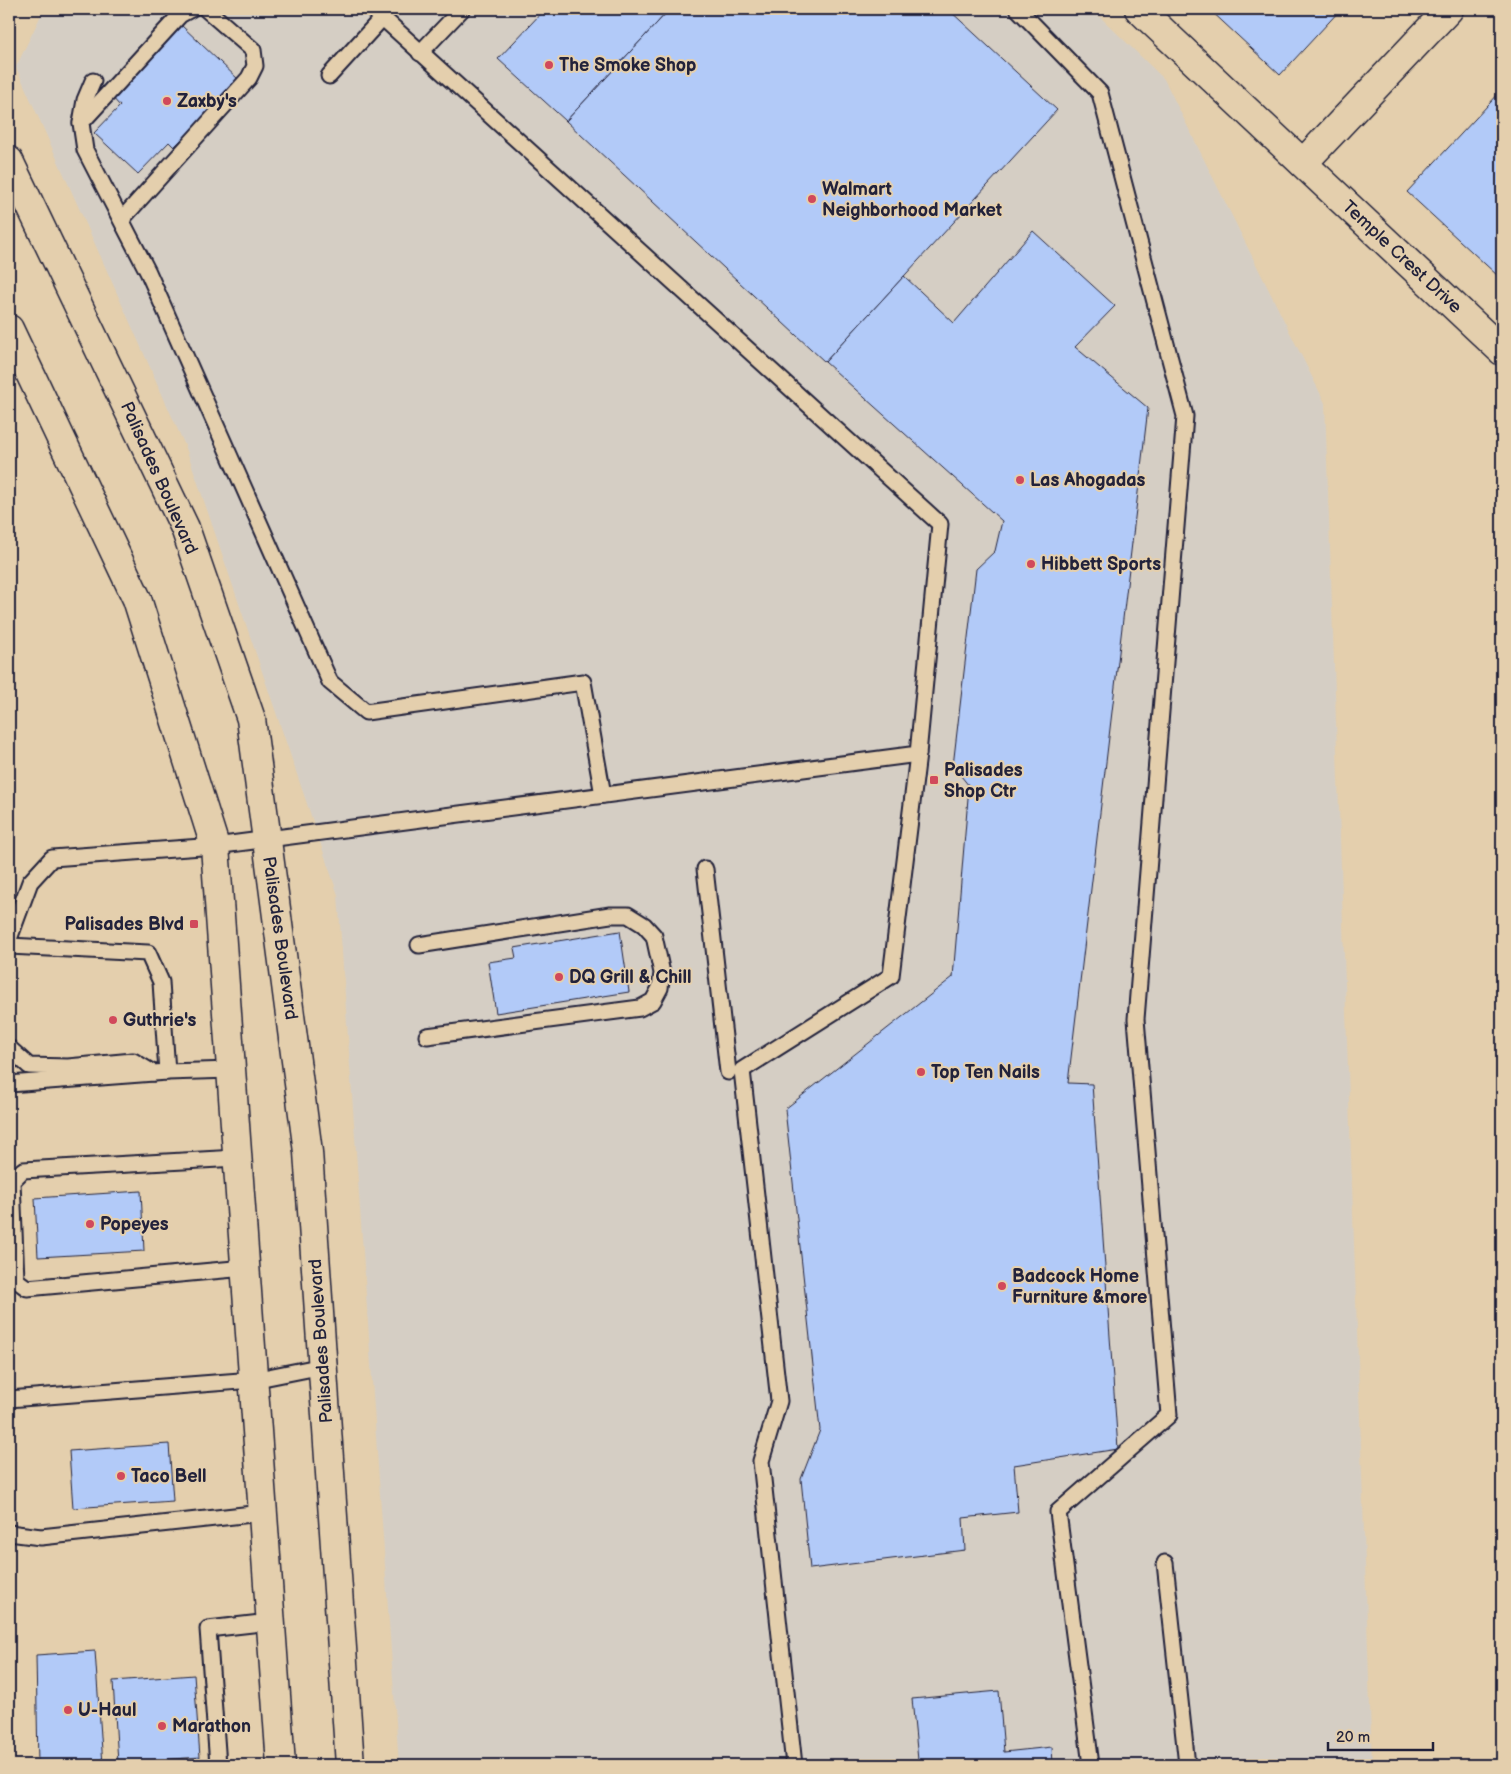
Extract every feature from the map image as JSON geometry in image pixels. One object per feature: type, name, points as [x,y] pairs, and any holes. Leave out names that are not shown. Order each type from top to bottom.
[{"type":"main road","name":"Temple Crest Drive","points":[[1139,9],[1502,351]]},
{"type":"main road","points":[[1303,163],[1449,9]]},
{"type":"main road","name":"Palisades Boulevard","points":[[9,161],[185,528],[251,719],[308,1152],[350,1765]]},
{"type":"main road","points":[[9,329],[138,599],[215,846],[281,1765]]},
{"type":"lane","points":[[81,124],[180,15],[191,9]]},
{"type":"lane","points":[[122,219],[249,78],[255,66],[253,50],[206,9]]},
{"type":"lane","points":[[420,53],[462,9]]},
{"type":"lane","points":[[1018,9],[1100,93],[1185,416],[1136,1018],[1169,1415],[1058,1512],[1091,1765]]},
{"type":"lane","points":[[329,76],[378,13],[940,524],[918,754],[891,976],[742,1070],[779,1401],[761,1461],[794,1765]]},
{"type":"lane","points":[[93,80],[84,100],[81,124],[86,150],[148,272],[330,682],[366,712],[583,682],[603,795]]},
{"type":"lane","points":[[9,940],[30,882],[52,858],[215,846],[918,754]]},
{"type":"lane","points":[[705,869],[728,1072]]},
{"type":"lane","points":[[419,945],[610,915],[628,915],[644,925],[654,936],[662,973],[660,988],[653,1001],[640,1008],[427,1036]]},
{"type":"lane","points":[[9,946],[148,953],[161,982],[160,1073]]},
{"type":"lane","points":[[9,1048],[30,1066],[68,1067],[133,1061],[160,1073]]},
{"type":"lane","points":[[9,1084],[231,1070]]},
{"type":"lane","points":[[237,1158],[23,1170],[12,1181],[16,1280],[27,1288],[245,1268]]},
{"type":"lane","points":[[9,1399],[254,1380],[323,1366]]},
{"type":"lane","points":[[9,1534],[42,1536],[262,1513]]},
{"type":"lane","points":[[1165,1563],[1187,1765]]},
{"type":"lane","points":[[218,1765],[208,1629],[270,1622]]},
{"type":"shaded area","points":[[44,9],[1092,9],[1164,79],[1325,403],[1372,1765],[399,1765],[338,895],[186,448],[16,67]]},
{"type":"building","points":[[545,9],[670,9],[566,121],[498,59]]},
{"type":"building","name":"Walmart Neighborhood Market","points":[[670,9],[948,9],[1057,110],[825,362],[566,121]]},
{"type":"building","points":[[1209,9],[1341,9],[1280,75]]},
{"type":"building","name":"Zaxby's","points":[[181,25],[239,80],[190,140],[184,137],[174,147],[169,142],[138,174],[94,133],[120,106],[112,97]]},
{"type":"building","points":[[1502,90],[1502,271],[1498,276],[1407,192]]},
{"type":"building","points":[[1033,231],[1115,306],[1075,347],[1148,408],[1068,1083],[1092,1084],[1118,1449],[1014,1465],[1018,1512],[963,1518],[965,1550],[810,1569],[801,1479],[820,1430],[785,1109],[953,977],[969,786],[953,766],[976,569],[995,551],[1002,521],[825,362],[904,276],[954,323]]},
{"type":"building","name":"DQ Grill & Chill","points":[[620,931],[629,992],[496,1013],[488,962],[516,958],[514,948]]},
{"type":"building","name":"Popeyes","points":[[141,1191],[144,1251],[38,1257],[35,1198]]},
{"type":"building","name":"Taco Bell","points":[[169,1444],[173,1501],[73,1508],[69,1451]]},
{"type":"building","name":"U-Haul","points":[[95,1651],[103,1765],[38,1765],[36,1655]]},
{"type":"building","points":[[194,1675],[200,1757],[118,1763],[113,1681]]},
{"type":"building","points":[[999,1691],[1004,1752],[1052,1747],[1053,1765],[885,1765],[885,1763],[918,1760],[912,1699]]},
{"type":"place","name":"The Smoke Shop","points":[[549,65]]},
{"type":"place","name":"Zaxby's","points":[[167,101]]},
{"type":"place","name":"Walmart Neighborhood Market","points":[[812,199]]},
{"type":"place","name":"Las Ahogadas","points":[[1020,480]]},
{"type":"place","name":"Hibbett Sports","points":[[1031,564]]},
{"type":"place","name":"Palisades Shop Ctr","points":[[934,780]]},
{"type":"place","name":"Palisades Blvd","points":[[194,924]]},
{"type":"place","name":"DQ Grill & Chill","points":[[559,977]]},
{"type":"place","name":"Guthrie's","points":[[113,1020]]},
{"type":"place","name":"Top Ten Nails","points":[[921,1072]]},
{"type":"place","name":"Popeyes","points":[[90,1224]]},
{"type":"place","name":"Badcock Home Furniture &more","points":[[1002,1286]]},
{"type":"place","name":"Taco Bell","points":[[121,1476]]},
{"type":"place","name":"U-Haul","points":[[68,1710]]},
{"type":"place","name":"Marathon","points":[[162,1726]]}]
